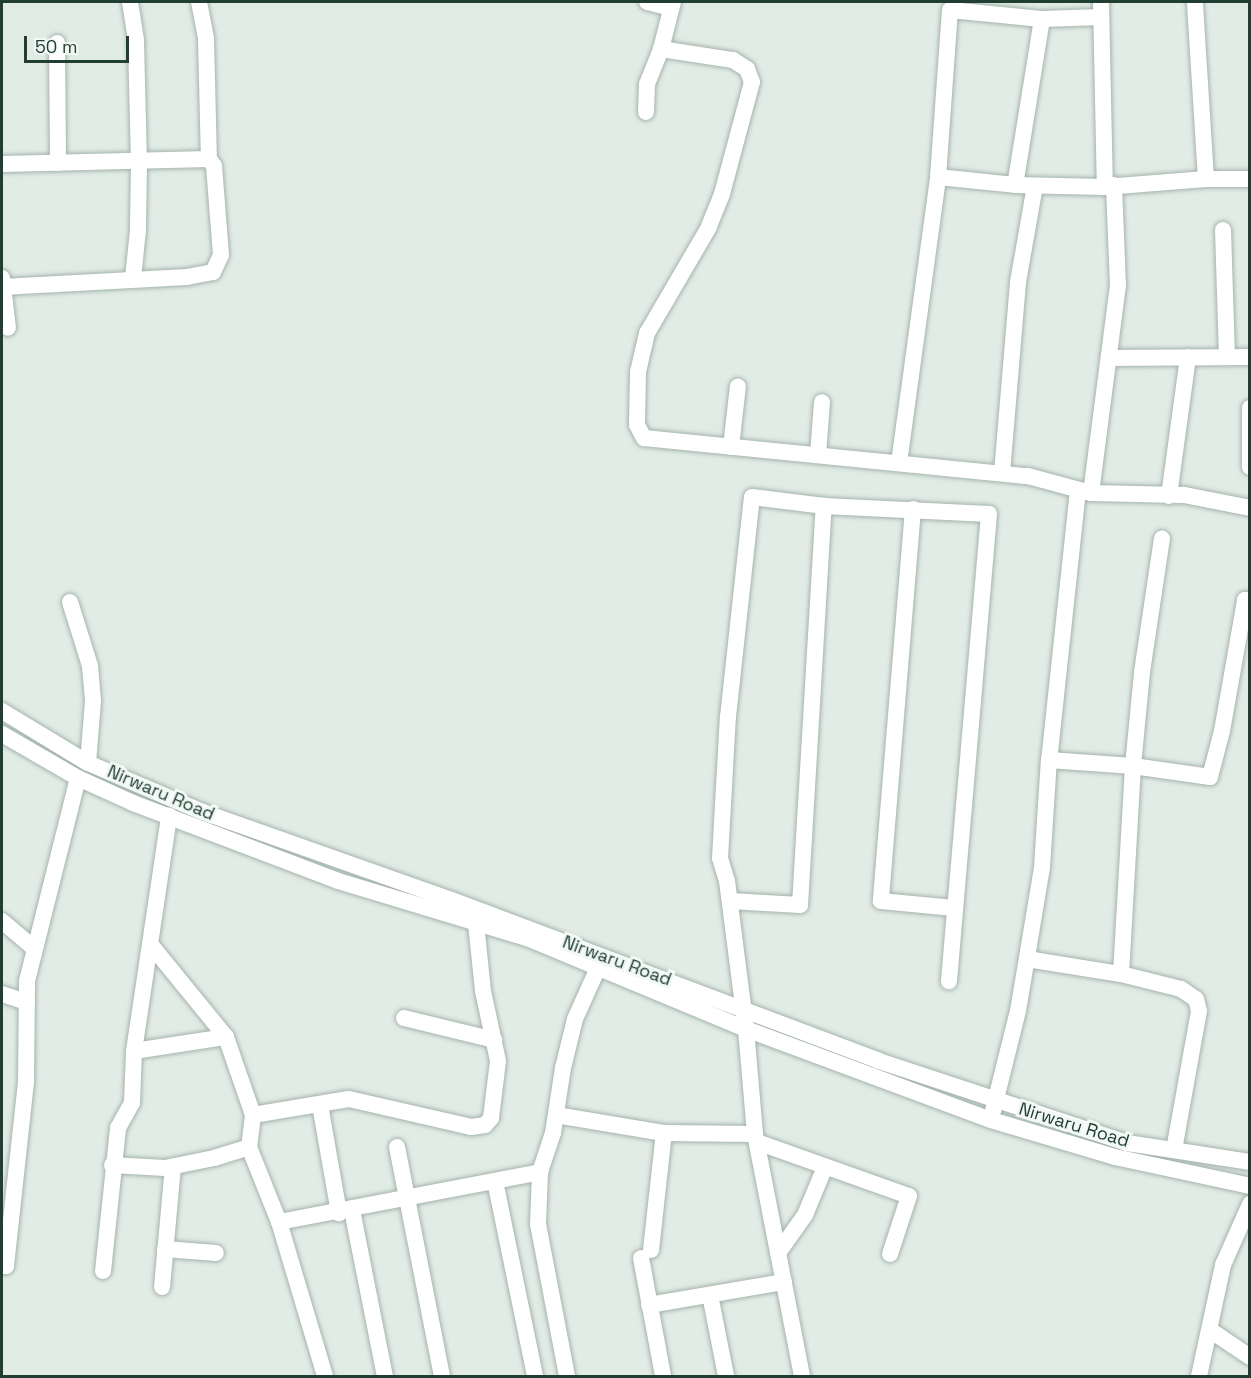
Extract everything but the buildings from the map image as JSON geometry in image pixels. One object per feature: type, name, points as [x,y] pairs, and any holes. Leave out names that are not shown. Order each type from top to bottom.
[{"type":"street","points":[[130,2],[135,41],[139,163],[138,230],[133,278]]},
{"type":"street","points":[[8,328],[2,284],[187,277],[213,272],[221,255],[214,166],[209,159],[206,39],[199,2]]},
{"type":"street","points":[[646,112],[647,84],[661,49],[672,5],[647,2]]},
{"type":"street","points":[[1196,2],[1206,179]]},
{"type":"street","points":[[899,463],[938,177],[950,10],[1042,19],[1101,9],[1110,186],[1118,286],[1085,491],[1049,760],[1042,867],[1018,1011],[991,1120]]},
{"type":"street","points":[[1015,185],[1042,19]]},
{"type":"street","points":[[57,44],[58,163]]},
{"type":"street","points":[[661,49],[733,60],[747,69],[752,81],[722,194],[709,227],[647,333],[638,372],[637,425],[641,434],[648,440],[1002,473],[1028,476],[1085,491],[1184,495],[1250,508]]},
{"type":"street","points":[[2,164],[139,163],[209,159]]},
{"type":"street","points":[[938,177],[1035,186],[1110,186],[1206,179],[1250,179]]},
{"type":"street","points":[[1002,473],[1018,282],[1035,186]]},
{"type":"street","points":[[1223,230],[1227,356]]},
{"type":"street","points":[[1169,496],[1188,357]]},
{"type":"street","points":[[1108,358],[1250,357]]},
{"type":"street","points":[[731,447],[738,386]]},
{"type":"street","points":[[818,455],[822,402]]},
{"type":"street","points":[[1250,408],[1250,467]]},
{"type":"street","points":[[802,1377],[756,1138],[746,1029],[727,881],[720,858],[728,717],[752,497],[824,506],[913,508],[989,514],[949,981]]},
{"type":"street","points":[[729,901],[800,904],[824,506]]},
{"type":"street","points":[[913,508],[881,901],[954,908]]},
{"type":"street","points":[[1121,974],[1133,766],[1142,672],[1162,538]]},
{"type":"street","points":[[1049,760],[1133,766],[1210,777],[1222,731],[1245,600],[1250,600]]},
{"type":"street","points":[[2,1266],[6,1266],[26,1081],[27,981],[79,778],[88,763],[93,701],[90,666],[70,602]]},
{"type":"street","name":"Nirwaru Road","points":[[2,711],[88,763],[203,812],[458,902],[879,1061],[1127,1143],[1250,1162]]},
{"type":"street","name":"Nirwaru Road","points":[[2,734],[79,778],[169,816],[338,881],[527,938],[597,970],[746,1029],[991,1120],[1115,1157],[1250,1186]]},
{"type":"street","points":[[103,1271],[117,1128],[132,1103],[134,1051],[152,945],[169,816]]},
{"type":"street","points":[[2,921],[35,950]]},
{"type":"street","points":[[253,1115],[349,1099],[471,1127],[485,1125],[491,1118],[498,1061],[483,991],[476,923]]},
{"type":"street","points":[[152,945],[226,1037],[253,1115],[249,1148],[279,1222],[325,1377]]},
{"type":"street","points":[[1026,959],[1121,974],[1181,989],[1196,999],[1199,1011],[1174,1150]]},
{"type":"street","points":[[567,1377],[538,1224],[540,1172],[553,1133],[575,1019],[597,970]]},
{"type":"street","points":[[2,994],[27,1002]]},
{"type":"street","points":[[404,1018],[494,1040]]},
{"type":"street","points":[[134,1051],[226,1037]]},
{"type":"street","points":[[320,1105],[386,1377]]},
{"type":"street","points":[[556,1115],[664,1133],[756,1138],[825,1167],[909,1196],[890,1254]]},
{"type":"street","points":[[663,1377],[649,1305],[646,1254],[664,1133]]},
{"type":"street","points":[[397,1147],[442,1377]]},
{"type":"street","points":[[112,1165],[173,1166],[249,1148]]},
{"type":"street","points":[[162,1287],[173,1166]]},
{"type":"street","points":[[778,1252],[805,1215],[825,1167]]},
{"type":"street","points":[[279,1222],[409,1199],[540,1172]]},
{"type":"street","points":[[495,1181],[535,1377]]},
{"type":"street","points":[[1199,1377],[1223,1265],[1244,1226],[1250,1204]]},
{"type":"street","points":[[165,1249],[216,1253]]},
{"type":"street","points":[[649,1305],[784,1282]]},
{"type":"street","points":[[710,1295],[726,1377]]},
{"type":"street","points":[[1210,1330],[1250,1357]]}]
